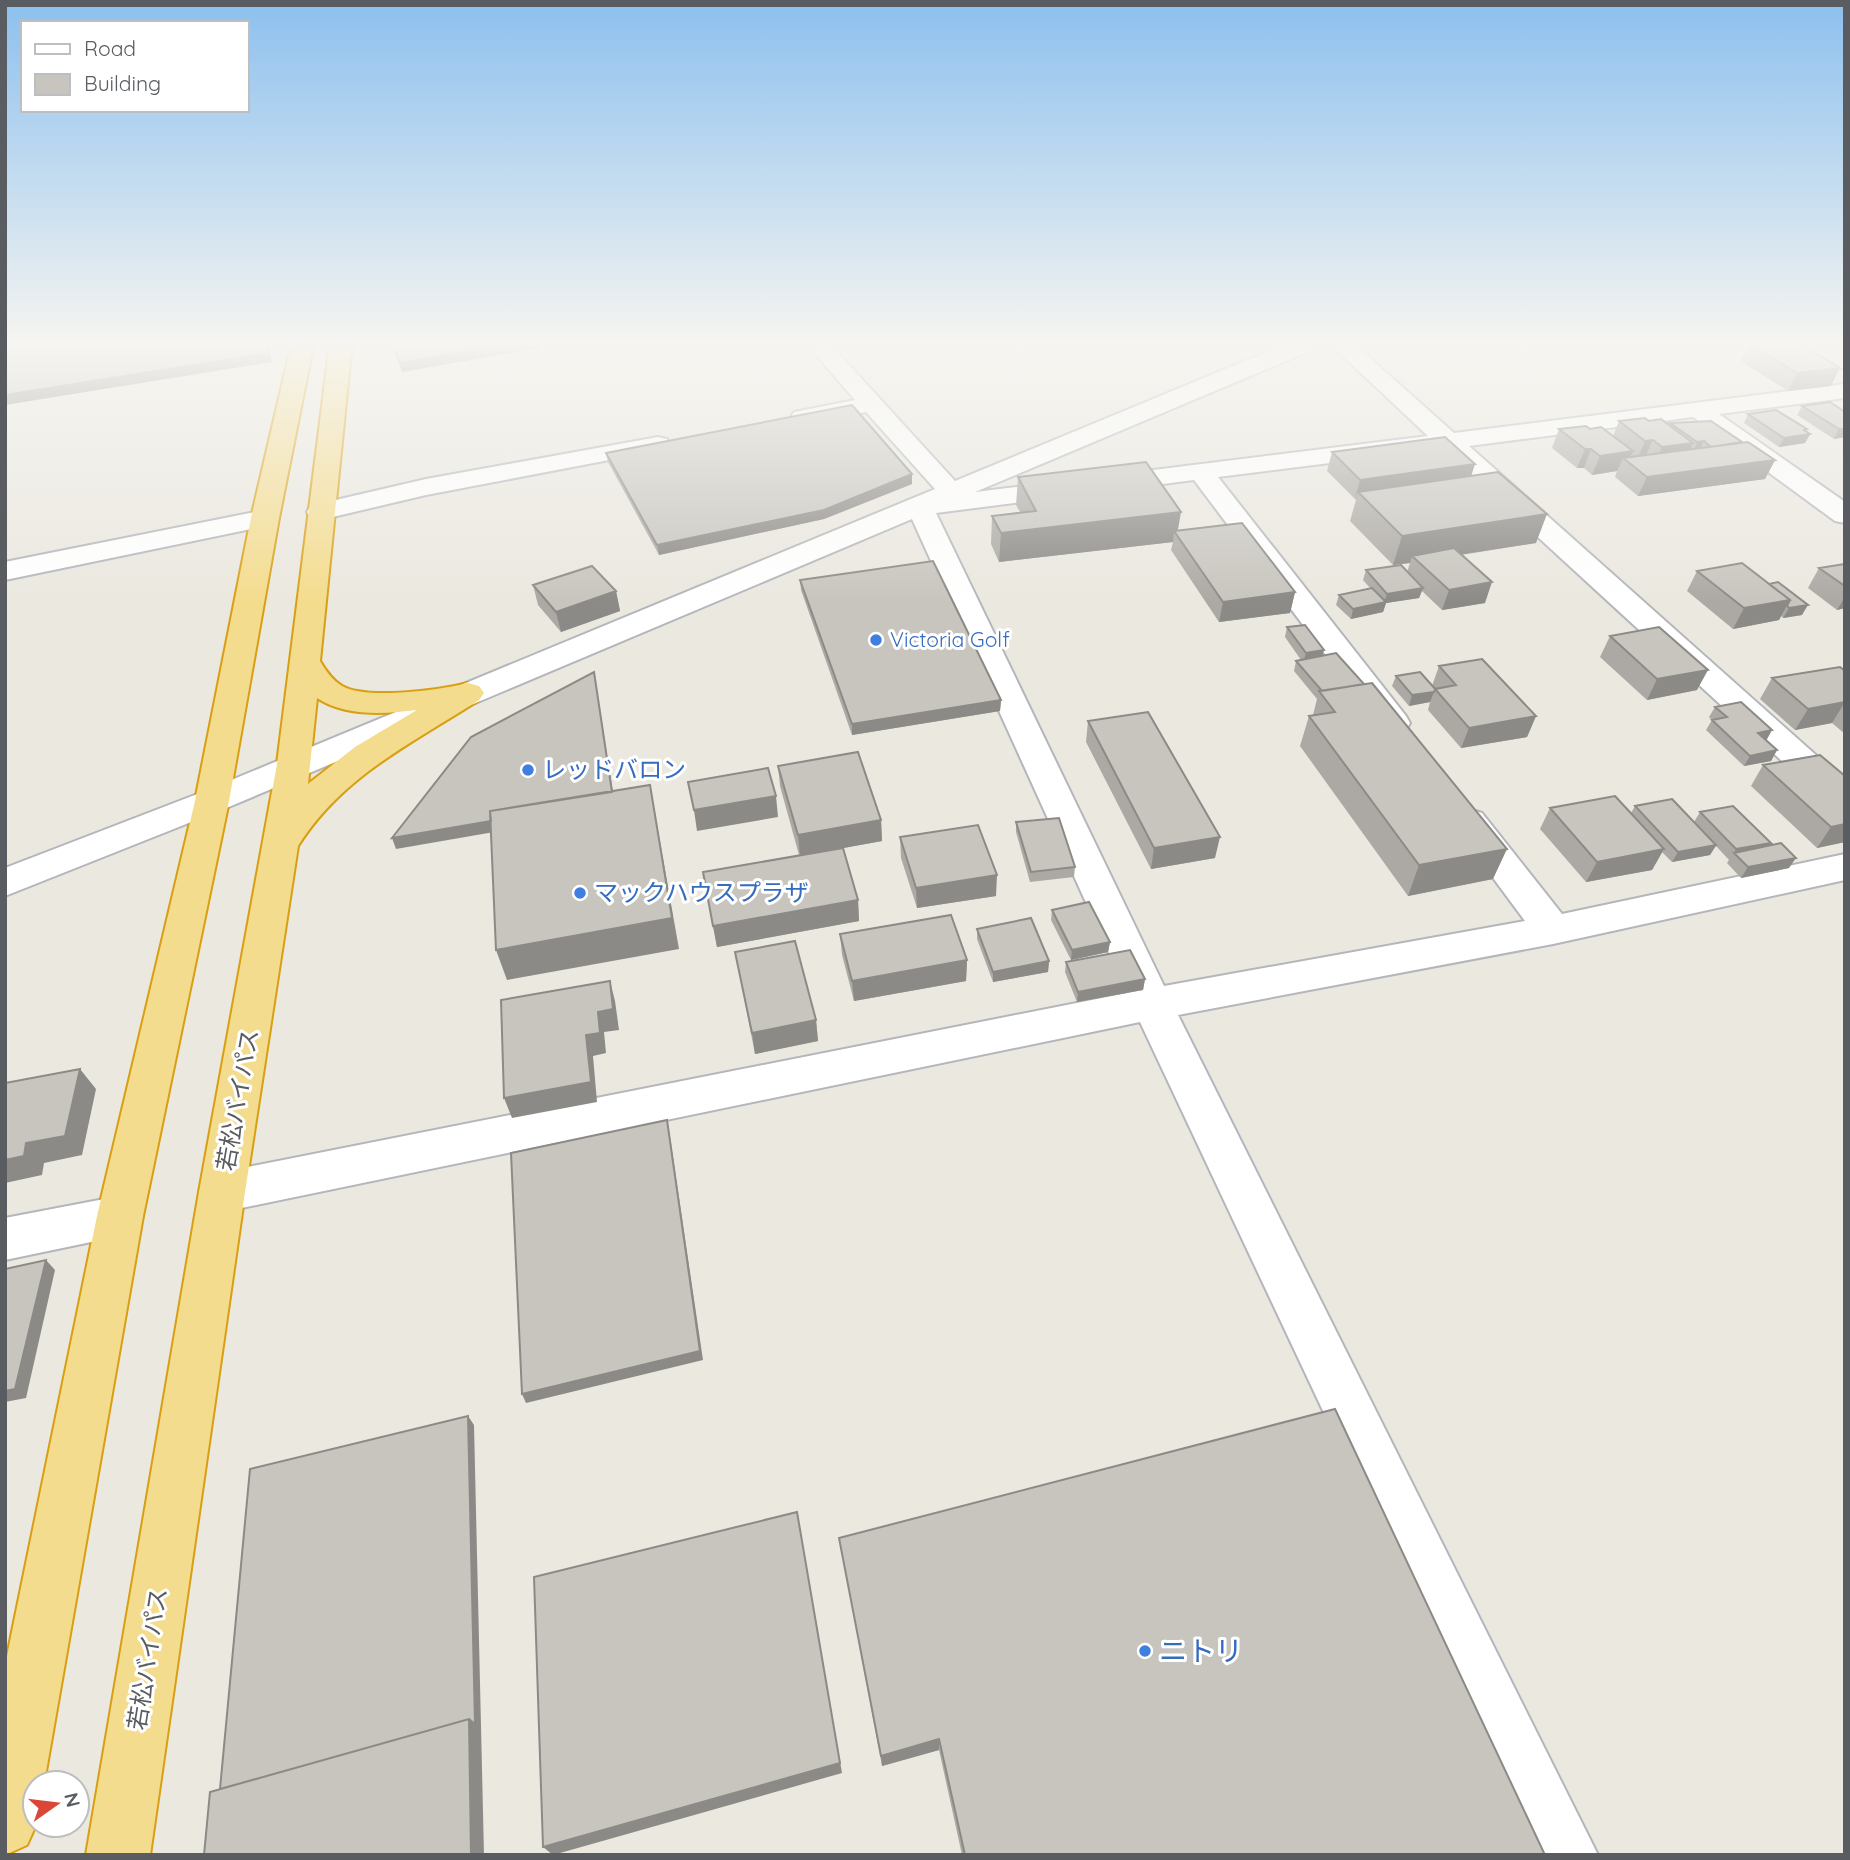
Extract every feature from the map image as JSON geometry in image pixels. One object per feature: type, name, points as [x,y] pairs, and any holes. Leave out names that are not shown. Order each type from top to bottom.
[{"type":"highway","points":[[5,1823],[120,1216],[212,801],[284,429]]},
{"type":"highway","name":"若松バイパス","points":[[118,1855],[222,1192],[294,764],[330,429]]},
{"type":"highway","points":[[305,662],[317,685],[330,694],[354,702],[386,702],[467,693]]},
{"type":"highway","points":[[281,847],[301,815],[340,773],[467,693]]},
{"type":"street","points":[[894,429],[951,494]]},
{"type":"street","points":[[5,883],[212,801],[294,764],[1105,429]]},
{"type":"street","points":[[1434,429],[1845,800]]},
{"type":"street","points":[[920,507],[1557,429]]},
{"type":"street","points":[[1724,429],[1845,515]]},
{"type":"street","points":[[320,512],[426,487],[682,439]]},
{"type":"street","points":[[1200,471],[1410,744]]},
{"type":"street","points":[[920,507],[1152,1004],[1566,1855]]},
{"type":"street","points":[[5,571],[265,519]]},
{"type":"street","points":[[1452,799],[1553,930]]},
{"type":"street","points":[[222,1192],[1152,1004],[1553,930],[1845,867]]},
{"type":"street","points":[[5,1239],[120,1216]]},
{"type":"building","points":[[730,429],[873,429],[912,474],[824,510],[657,545],[606,453]]},
{"type":"building","points":[[1559,429],[1603,429],[1633,451],[1600,456],[1591,449],[1585,449]]},
{"type":"building","points":[[1629,429],[1674,429],[1693,443],[1662,447],[1653,440],[1645,441]]},
{"type":"building","points":[[1678,429],[1723,429],[1742,442],[1711,447],[1704,441],[1697,442]]},
{"type":"building","points":[[1770,429],[1807,429],[1804,430],[1810,434],[1784,438]]},
{"type":"building","points":[[1445,437],[1475,464],[1360,480],[1332,452]]},
{"type":"building","points":[[1748,442],[1775,460],[1647,477],[1623,458]]},
{"type":"building","points":[[1146,462],[1181,512],[1001,533],[992,516],[1036,511],[1018,477]]},
{"type":"building","points":[[1498,472],[1547,514],[1402,536],[1358,492]]},
{"type":"building","points":[[1242,523],[1295,592],[1223,602],[1174,531]]},
{"type":"building","points":[[1454,548],[1492,582],[1449,590],[1412,556]]},
{"type":"building","points":[[933,561],[1001,700],[852,724],[800,580]]},
{"type":"building","points":[[1742,563],[1790,600],[1744,608],[1697,571]]},
{"type":"building","points":[[1845,564],[1845,586],[1819,568]]},
{"type":"building","points":[[1401,565],[1423,588],[1387,594],[1366,570]]},
{"type":"building","points":[[592,566],[616,591],[556,612],[533,585]]},
{"type":"building","points":[[1778,582],[1808,605],[1789,608],[1787,606],[1790,600],[1769,584]]},
{"type":"building","points":[[1372,588],[1386,602],[1353,609],[1339,595]]},
{"type":"building","points":[[1305,625],[1324,650],[1306,653],[1287,627]]},
{"type":"building","points":[[1659,627],[1708,670],[1657,679],[1610,636]]},
{"type":"building","points":[[1336,653],[1364,684],[1322,691],[1296,661]]},
{"type":"building","points":[[1482,659],[1536,716],[1469,728],[1435,689],[1456,685],[1439,666]]},
{"type":"building","points":[[1840,667],[1845,671],[1845,702],[1808,709],[1772,678]]},
{"type":"building","points":[[594,672],[612,792],[490,811],[491,821],[392,838],[471,737]]},
{"type":"building","points":[[1420,672],[1437,691],[1435,689],[1434,692],[1412,695],[1396,676]]},
{"type":"building","points":[[1372,683],[1507,849],[1419,865],[1309,716],[1335,712],[1319,691]]},
{"type":"building","points":[[1741,702],[1772,730],[1758,733],[1777,750],[1750,756],[1712,720],[1727,717],[1715,707]]},
{"type":"building","points":[[1148,712],[1220,837],[1154,848],[1088,721]]},
{"type":"building","points":[[858,752],[881,820],[798,835],[778,766]]},
{"type":"building","points":[[1820,755],[1845,776],[1845,824],[1831,827],[1763,765]]},
{"type":"building","points":[[768,768],[776,796],[694,810],[688,782]]},
{"type":"building","points":[[650,785],[672,918],[496,950],[490,811]]},
{"type":"building","points":[[1615,796],[1664,849],[1597,862],[1550,808]]},
{"type":"building","points":[[1672,799],[1716,845],[1678,852],[1635,806]]},
{"type":"building","points":[[1733,806],[1771,843],[1736,849],[1700,812]]},
{"type":"building","points":[[1059,818],[1075,867],[1031,872],[1016,822]]},
{"type":"building","points":[[978,825],[997,875],[916,888],[900,837]]},
{"type":"building","points":[[1781,843],[1796,858],[1748,867],[1734,853]]},
{"type":"building","points":[[843,848],[858,900],[713,926],[703,872]]},
{"type":"building","points":[[1089,902],[1110,942],[1072,950],[1052,910]]},
{"type":"building","points":[[951,915],[967,960],[852,981],[840,934]]},
{"type":"building","points":[[1031,918],[1049,961],[993,972],[977,929]]},
{"type":"building","points":[[795,941],[816,1020],[752,1033],[735,952]]},
{"type":"building","points":[[1130,950],[1145,979],[1078,992],[1066,962]]},
{"type":"building","points":[[610,981],[613,1009],[598,1012],[600,1033],[586,1035],[591,1082],[504,1098],[501,1000]]},
{"type":"building","points":[[80,1069],[65,1136],[26,1143],[24,1156],[5,1160],[5,1083]]},
{"type":"building","points":[[667,1120],[700,1351],[522,1394],[511,1153]]},
{"type":"building","points":[[46,1260],[15,1389],[5,1391],[5,1269]]},
{"type":"building","name":"ニトリ","points":[[1335,1409],[1545,1855],[965,1855],[939,1739],[881,1756],[839,1538]]},
{"type":"building","points":[[468,1416],[475,1724],[469,1719],[220,1789],[250,1469]]},
{"type":"building","points":[[797,1512],[840,1763],[543,1847],[534,1577]]},
{"type":"building","points":[[469,1719],[471,1855],[204,1855],[210,1792]]},
{"type":"place","name":"Victoria Golf","points":[[876,640]]},
{"type":"place","name":"レッドバロン","points":[[528,770]]},
{"type":"place","name":"マックハウスプラザ","points":[[580,893]]},
{"type":"place","name":"ニトリ","points":[[1145,1651]]}]
